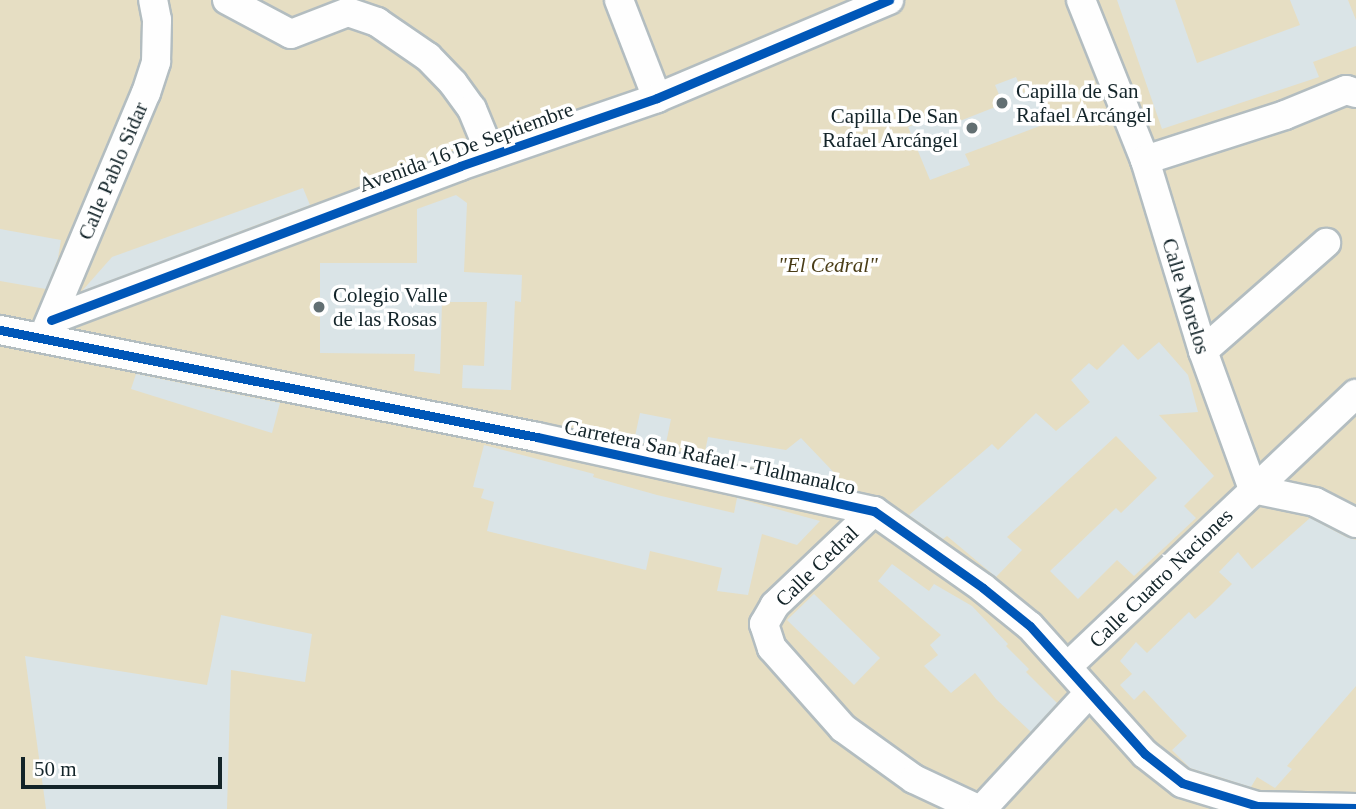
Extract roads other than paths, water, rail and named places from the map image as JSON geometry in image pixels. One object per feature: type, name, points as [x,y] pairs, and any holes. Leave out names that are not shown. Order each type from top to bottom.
[{"type":"street","name":"Calle Pablo Sidar","points":[[47,328],[146,93],[156,62],[157,20],[153,0]]},
{"type":"street","points":[[227,0],[291,34],[348,12],[377,22],[428,57],[453,83],[472,109],[491,155]]},
{"type":"street","points":[[619,0],[657,98]]},
{"type":"street","name":"Avenida 16 De Septiembre","points":[[47,328],[491,155],[657,98],[889,0]]},
{"type":"street","name":"Calle Morelos","points":[[1081,0],[1145,160],[1203,351],[1254,489]]},
{"type":"street","points":[[1145,160],[1345,94],[1356,112]]},
{"type":"street","points":[[1203,351],[1326,243]]},
{"type":"street","name":"Carretera San Rafael - Tlalmanalco","points":[[0,330],[47,328],[874,511],[983,588],[1030,626],[1145,754],[1182,783],[1257,808],[1356,808]]},
{"type":"street","name":"Calle Cuatro Naciones","points":[[1068,666],[1356,394]]},
{"type":"street","points":[[1254,489],[1315,502],[1356,523]]},
{"type":"street","name":"Calle Cedral","points":[[874,511],[775,605],[764,624],[772,648],[843,728],[914,779],[980,809]]},
{"type":"street","points":[[980,809],[1089,693]]},
{"type":"place","name":"Capilla de San Rafael Arcángel","points":[[1002,103]]},
{"type":"place","name":"Capilla De San Rafael Arcángel","points":[[972,128]]},
{"type":"place","name":"Colegio Valle de las Rosas","points":[[319,307]]},
{"type":"park label","name":"\"El Cedral\"","points":[[828,265]]}]
